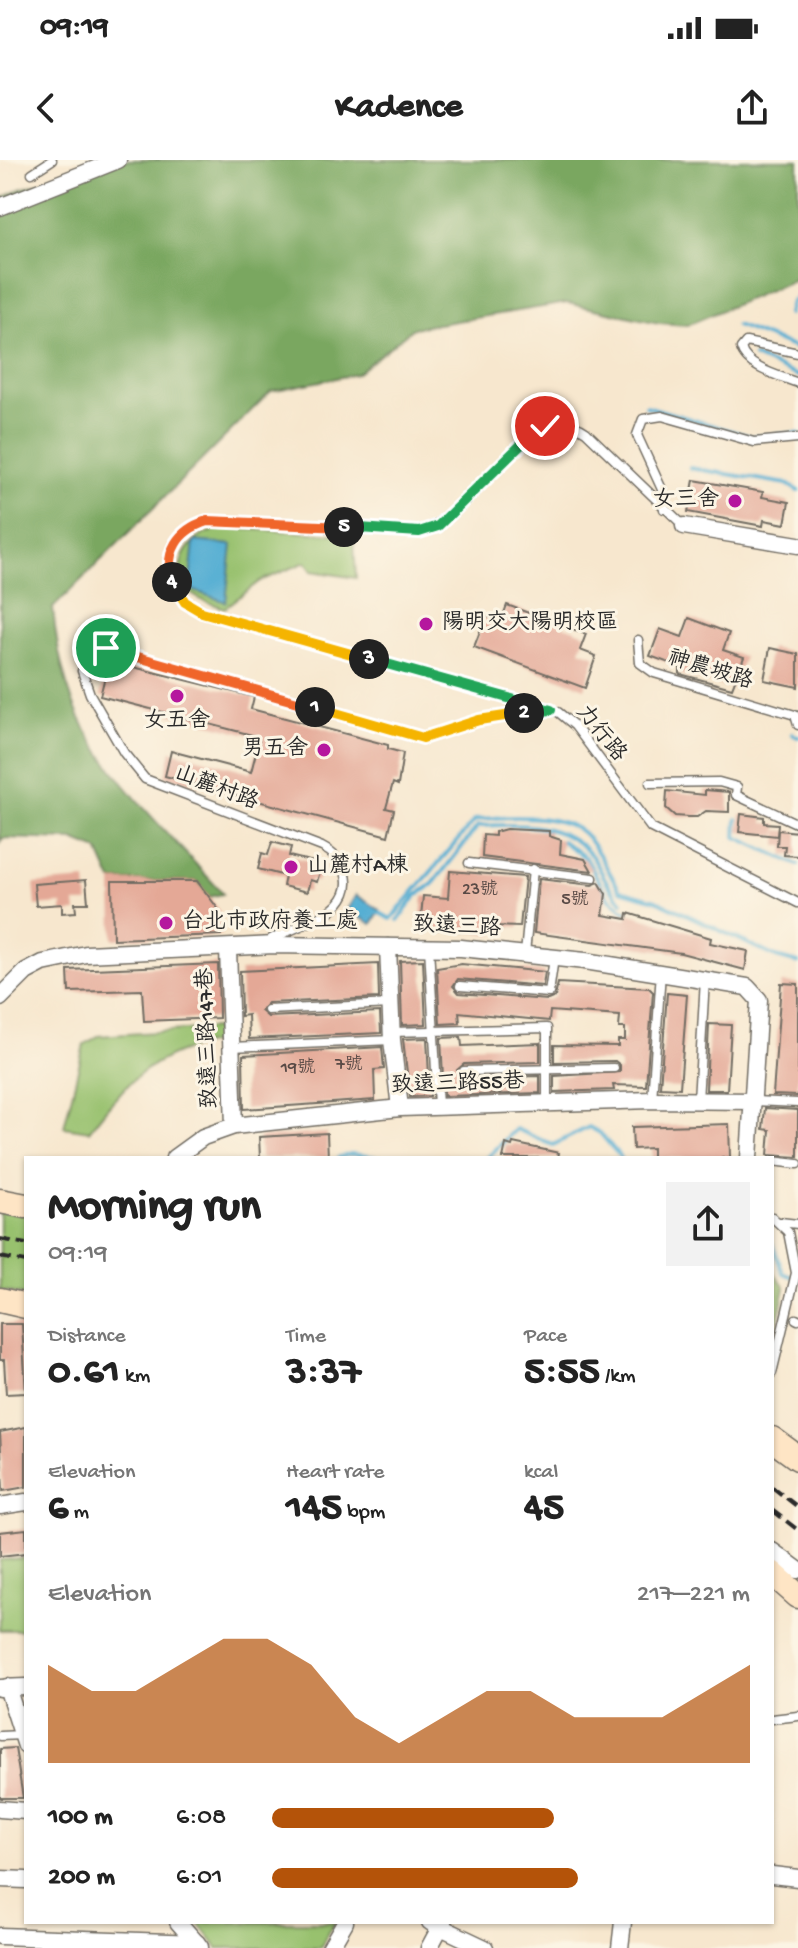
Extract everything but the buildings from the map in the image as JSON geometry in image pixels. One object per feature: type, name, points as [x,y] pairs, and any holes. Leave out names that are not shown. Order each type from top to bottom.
[{"type":"street","points":[[0,207],[118,160]]},
{"type":"street","points":[[684,526],[798,545]]},
{"type":"street","name":"致遠三路","points":[[0,998],[26,972],[43,963],[86,954],[272,946],[429,947],[525,954],[747,987],[759,1000],[749,1156]]},
{"type":"street","points":[[388,947],[392,1036],[400,1108]]},
{"type":"street","name":"致遠三路147巷","points":[[228,949],[234,1126]]},
{"type":"street","points":[[0,977],[26,972]]},
{"type":"street","name":"致遠三路55巷","points":[[177,1156],[203,1137],[234,1126],[400,1108],[652,1100],[754,1101]]},
{"type":"street","points":[[0,1201],[24,1206]]},
{"type":"street","points":[[0,1300],[24,1306]]},
{"type":"street","points":[[774,1440],[798,1458]]},
{"type":"street","points":[[0,1506],[24,1502]]},
{"type":"street","points":[[774,1552],[798,1570]]},
{"type":"street","points":[[774,1575],[798,1596]]},
{"type":"street","points":[[24,1687],[3,1687],[24,1740]]},
{"type":"street","points":[[0,1809],[24,1811]]},
{"type":"street","points":[[774,1875],[798,1878]]},
{"type":"street","points":[[0,1879],[24,1880]]},
{"type":"street","points":[[180,1924],[199,1945]]},
{"type":"street","points":[[330,1948],[344,1924]]},
{"type":"street","points":[[429,1948],[438,1924],[485,1948]]},
{"type":"street","points":[[620,1948],[623,1924]]},
{"type":"street","points":[[0,1936],[116,1945],[199,1945]]},
{"type":"lane","points":[[32,173],[52,160]]},
{"type":"lane","points":[[798,353],[755,342],[746,342],[741,348],[753,364],[798,383]]},
{"type":"lane","points":[[684,526],[664,509],[665,496],[637,435],[643,419],[662,416],[757,442],[798,438]]},
{"type":"lane","name":"力行路","points":[[664,509],[575,425],[558,422],[535,432],[450,518],[438,526],[419,532],[207,521],[191,527],[179,538],[170,554],[169,568],[177,591],[192,608],[202,612],[551,710],[575,726],[651,828],[798,903]]},
{"type":"lane","name":"神農坡路","points":[[638,640],[640,663],[654,673],[797,713],[798,725]]},
{"type":"lane","name":"山麓村路","points":[[272,946],[271,939],[338,904],[347,882],[341,860],[322,847],[145,779],[124,753],[90,694],[82,674],[83,660],[93,651],[109,649],[423,738],[479,720],[551,710]]},
{"type":"lane","points":[[650,783],[719,782],[737,787],[736,795],[798,824]]},
{"type":"lane","points":[[469,863],[593,878]]},
{"type":"lane","points":[[525,954],[533,869]]},
{"type":"lane","points":[[429,947],[438,1106]]},
{"type":"lane","points":[[460,986],[549,993],[554,957]]},
{"type":"lane","points":[[652,1100],[661,972]]},
{"type":"lane","points":[[698,1101],[705,979]]},
{"type":"lane","points":[[268,1010],[391,1004]]},
{"type":"lane","points":[[232,1047],[392,1036],[434,1030],[547,1028],[547,1103]]},
{"type":"lane","points":[[464,1071],[614,1068]]},
{"type":"lane","points":[[754,1101],[798,1103]]},
{"type":"lane","points":[[774,1161],[798,1164]]},
{"type":"lane","points":[[776,1220],[798,1224]]},
{"type":"lane","points":[[774,1365],[796,1273],[788,1232],[776,1220]]},
{"type":"lane","points":[[774,1719],[798,1716]]},
{"type":"lane","points":[[0,1736],[24,1740]]},
{"type":"green space","points":[[117,160],[798,160],[798,278],[687,325],[659,323],[567,303],[413,328],[356,374],[271,391],[53,608],[65,678],[85,728],[123,783],[223,894],[209,897],[197,881],[112,881],[98,850],[73,840],[2,838],[0,845],[0,200],[20,189]]},
{"type":"green space","points":[[244,529],[349,535],[354,542],[356,578],[312,571],[306,562],[260,581],[225,608],[206,602],[187,590],[180,572],[190,545],[212,531]]},
{"type":"green space","points":[[215,1028],[217,1042],[176,1054],[143,1072],[89,1131],[64,1127],[84,1045],[98,1036]]},
{"type":"green space","points":[[0,1209],[24,1214],[24,1296],[0,1290]]},
{"type":"green space","points":[[774,1273],[785,1288],[774,1336]]},
{"type":"green space","points":[[24,1558],[24,1630],[0,1630],[0,1560]]},
{"type":"green space","points":[[200,1924],[334,1924],[320,1948],[218,1948]]},
{"type":"water","points":[[194,541],[232,545],[226,602],[189,589]]},
{"type":"water","points":[[356,895],[380,910],[372,924],[347,910]]},
{"type":"waterway","points":[[788,314],[791,302],[798,296]]},
{"type":"waterway","points":[[736,325],[798,349]]},
{"type":"waterway","points":[[754,357],[798,376]]},
{"type":"waterway","points":[[646,406],[752,437],[798,433]]},
{"type":"waterway","points":[[690,468],[787,484],[798,491]]},
{"type":"waterway","points":[[792,734],[798,737]]},
{"type":"waterway","points":[[378,912],[391,919],[475,820],[502,817],[549,819],[576,828],[586,836],[620,890],[656,900],[776,957],[798,963]]},
{"type":"waterway","points":[[737,819],[736,837],[798,865]]},
{"type":"waterway","points":[[398,920],[416,896],[433,884],[478,826],[524,825],[567,836],[591,855],[609,886],[623,902]]},
{"type":"waterway","points":[[562,841],[586,858],[608,897],[626,912]]},
{"type":"waterway","points":[[489,1156],[516,1129],[553,1145],[589,1127],[600,1133],[619,1156]]},
{"type":"waterway","points":[[344,1156],[367,1156]]},
{"type":"waterway","points":[[774,1248],[783,1273],[796,1278]]},
{"type":"railway","points":[[0,1239],[24,1244]]},
{"type":"railway","points":[[0,1257],[24,1262]]},
{"type":"railway","points":[[774,1489],[798,1507]]},
{"type":"railway","points":[[774,1512],[798,1530]]},
{"type":"place","name":"女三舍","points":[[735,501]]},
{"type":"place","name":"陽明交大陽明校區","points":[[426,624]]},
{"type":"place","name":"女五舍","points":[[177,696]]},
{"type":"place","name":"男五舍","points":[[324,750]]},
{"type":"place","name":"山麓村A棟","points":[[291,867]]},
{"type":"place","name":"台北市政府養工處","points":[[166,923]]},
{"type":"route","points":[[106,648],[423,738],[479,720],[551,710],[202,612],[185,602],[171,580],[169,568],[170,554],[179,538],[191,527],[207,521],[239,520],[419,532],[433,528],[450,518],[527,439],[545,426]]}]
